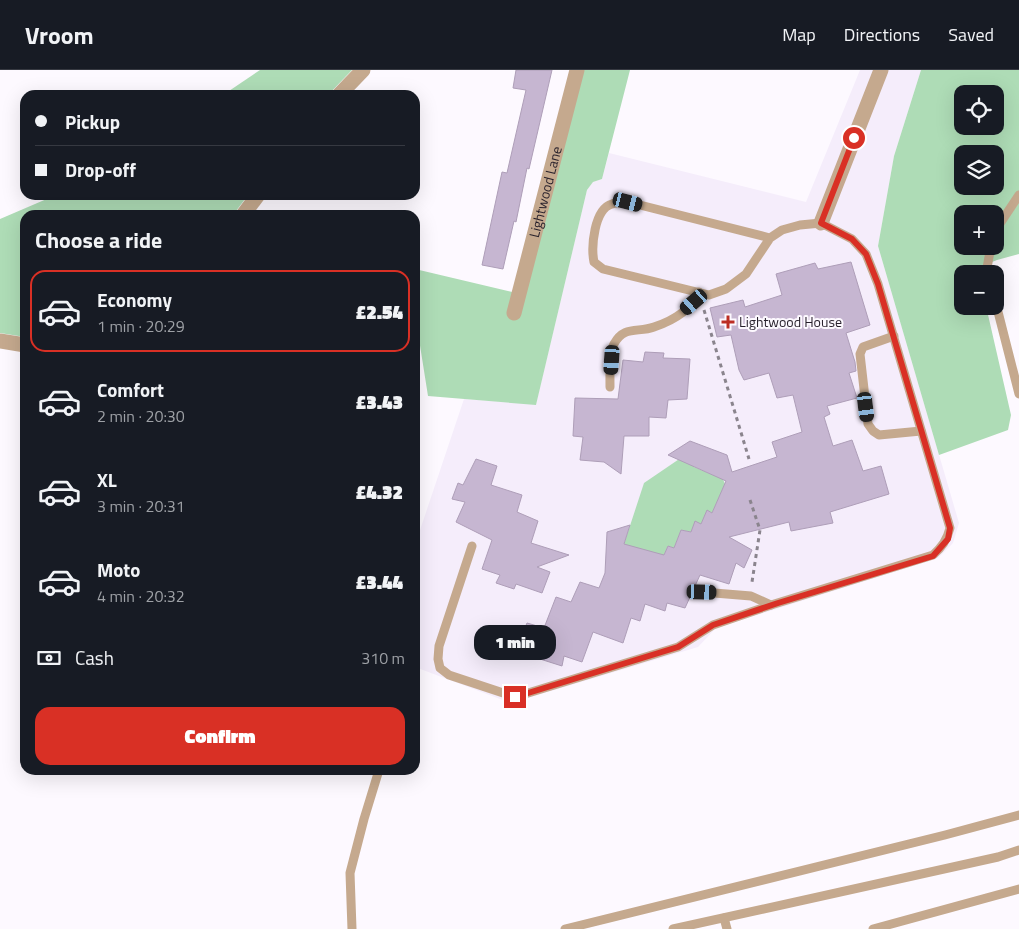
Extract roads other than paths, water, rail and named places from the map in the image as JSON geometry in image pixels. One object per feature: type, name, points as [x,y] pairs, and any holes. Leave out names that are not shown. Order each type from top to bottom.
[{"type":"street","points":[[344,90],[363,70]]},
{"type":"street","name":"Lightwood Lane","points":[[514,313],[577,70]]},
{"type":"street","points":[[821,223],[881,70]]},
{"type":"street","points":[[0,341],[20,344]]},
{"type":"lane","points":[[1004,218],[1019,195]]},
{"type":"lane","points":[[472,546],[438,646],[440,668],[449,675],[515,697],[678,647],[713,625],[771,605],[933,556],[940,549],[948,539],[950,528],[878,284],[866,254],[852,239],[821,223],[800,225],[782,230],[770,238],[746,274],[726,290],[710,295],[603,269],[594,262],[593,236],[602,211],[610,204],[628,202],[770,238]]},
{"type":"lane","points":[[610,387],[612,346],[620,334],[653,328],[679,316],[694,302],[699,292]]},
{"type":"lane","points":[[999,315],[1019,394]]},
{"type":"lane","points":[[894,336],[862,347],[860,354],[868,424],[878,435],[922,431]]},
{"type":"lane","points":[[702,592],[750,596],[771,605]]},
{"type":"lane","points":[[352,929],[350,873],[377,775]]},
{"type":"lane","points":[[565,929],[1019,815]]},
{"type":"lane","points":[[673,929],[998,857],[1019,850]]},
{"type":"lane","points":[[872,929],[1019,889]]},
{"type":"lane","points":[[724,918],[727,929]]},
{"type":"place","name":"Lightwood House","points":[[728,322]]}]
